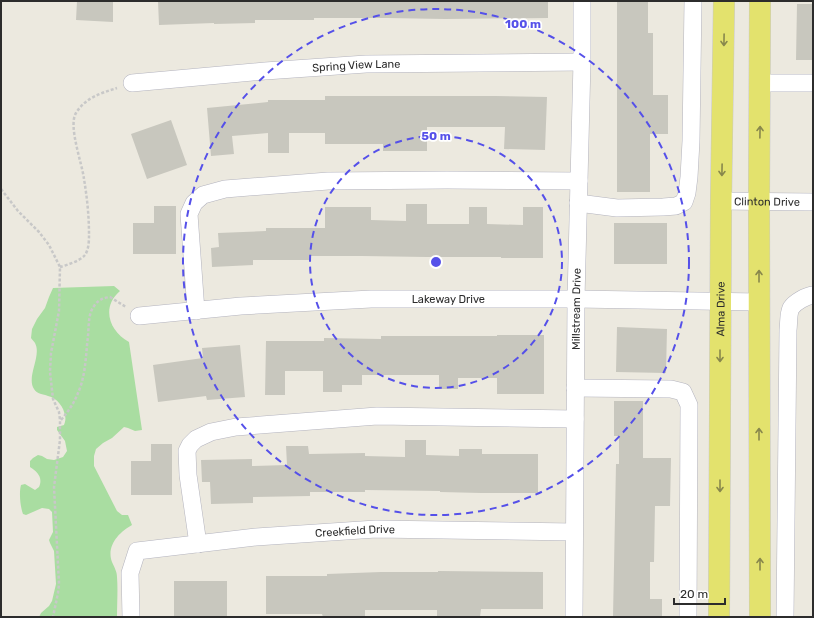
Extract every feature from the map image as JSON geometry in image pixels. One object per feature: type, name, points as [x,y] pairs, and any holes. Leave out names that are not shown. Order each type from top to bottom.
[{"type":"main road","name":"Alma Drive","points":[[719,617],[721,201],[724,1]]},
{"type":"main road","points":[[760,1],[760,617]]},
{"type":"street","name":"Millstream Drive","points":[[574,617],[576,299],[582,62],[582,1]]},
{"type":"street","points":[[578,203],[624,208],[676,206],[684,202],[689,178],[692,140],[693,1]]},
{"type":"street","name":"Spring View Lane","points":[[132,83],[264,71],[366,64],[582,62]]},
{"type":"street","points":[[760,83],[813,82]]},
{"type":"street","points":[[196,311],[189,214],[194,203],[203,195],[225,189],[328,181],[579,181]]},
{"type":"street","name":"Clinton Drive","points":[[721,201],[813,202]]},
{"type":"street","points":[[785,617],[789,316],[792,307],[799,300],[813,296]]},
{"type":"street","name":"Lakeway Drive","points":[[139,316],[241,306],[371,299],[576,299],[759,302]]},
{"type":"street","points":[[575,388],[671,389],[683,392],[689,405],[688,617]]},
{"type":"street","points":[[198,544],[188,475],[187,451],[190,444],[211,432],[236,427],[377,416],[575,419]]},
{"type":"street","name":"Creekfield Drive","points":[[131,617],[130,573],[137,551],[256,537],[376,529],[574,532]]},
{"type":"path","points":[[60,267],[76,261],[85,254],[88,243],[88,212],[84,178],[74,132],[73,121],[75,114],[83,104],[92,97],[132,83]]},
{"type":"path","points":[[1,189],[18,211],[39,232],[49,245],[60,267],[60,311],[51,353],[50,372],[53,399],[59,412],[60,420],[60,440],[54,487],[59,584],[53,617]]},
{"type":"path","points":[[60,420],[73,404],[81,385],[90,316],[93,307],[104,298],[110,297],[139,316]]},
{"type":"green space","points":[[114,286],[120,291],[114,297],[111,304],[109,311],[110,318],[116,332],[129,342],[142,430],[135,431],[124,427],[112,438],[96,449],[94,456],[94,466],[117,511],[122,515],[128,515],[132,525],[118,536],[112,545],[111,550],[112,562],[117,575],[117,617],[39,617],[52,601],[56,584],[54,551],[49,540],[53,532],[52,512],[49,509],[42,508],[26,515],[23,514],[20,488],[21,485],[25,484],[35,490],[39,487],[40,478],[30,467],[30,461],[33,458],[38,455],[54,460],[63,457],[67,451],[65,441],[57,430],[57,427],[64,425],[65,423],[63,409],[60,403],[51,397],[37,392],[32,384],[37,348],[31,338],[32,329],[45,308],[53,288]]},
{"type":"building","points":[[77,1],[113,1],[113,22],[76,20]]},
{"type":"building","points":[[158,1],[548,1],[548,18],[314,18],[314,20],[255,20],[255,23],[159,25]]},
{"type":"building","points":[[617,1],[648,1],[648,33],[653,33],[653,95],[668,95],[668,134],[650,134],[650,192],[617,192]]},
{"type":"building","points":[[797,4],[813,4],[813,60],[796,60]]},
{"type":"building","points":[[325,96],[547,97],[545,150],[504,149],[505,127],[427,127],[427,151],[383,151],[383,144],[325,144],[325,133],[289,133],[289,153],[268,153],[268,133],[232,136],[234,154],[211,156],[207,108],[268,102],[268,100],[325,100]]},
{"type":"building","points":[[171,120],[187,165],[147,179],[131,134]]},
{"type":"building","points":[[406,204],[427,204],[427,224],[469,224],[469,207],[487,207],[487,224],[523,225],[523,207],[543,207],[543,258],[310,256],[310,260],[253,260],[253,265],[212,267],[211,248],[219,247],[218,233],[266,231],[266,228],[325,228],[325,207],[371,207],[371,220],[406,221]]},
{"type":"building","points":[[154,206],[176,206],[176,254],[133,254],[133,223],[154,223]]},
{"type":"building","points":[[614,223],[667,223],[667,264],[614,264]]},
{"type":"building","points":[[617,327],[667,329],[666,373],[616,372]]},
{"type":"building","points":[[544,335],[544,394],[497,394],[497,378],[458,378],[458,389],[439,389],[439,375],[362,375],[362,385],[342,385],[342,392],[323,392],[323,371],[285,371],[285,395],[265,395],[266,341],[324,341],[324,338],[381,339],[381,336]]},
{"type":"building","points":[[240,345],[245,397],[207,400],[206,396],[158,402],[153,365],[203,358],[202,348]]},
{"type":"building","points":[[614,401],[643,401],[643,458],[671,458],[670,506],[655,506],[654,562],[650,562],[650,599],[662,599],[662,617],[613,617],[616,464],[619,464],[619,436],[614,436]]},
{"type":"building","points":[[405,440],[426,440],[426,455],[459,456],[459,449],[482,449],[482,454],[538,454],[538,493],[365,490],[365,492],[310,492],[310,496],[253,497],[253,503],[211,504],[210,482],[202,482],[201,460],[252,459],[252,466],[287,465],[286,446],[308,446],[309,454],[365,453],[365,456],[405,457]]},
{"type":"building","points":[[151,444],[172,444],[172,495],[131,495],[131,461],[151,461]]},
{"type":"building","points":[[438,571],[543,572],[543,609],[481,609],[480,617],[437,617],[437,610],[365,610],[365,617],[323,617],[322,614],[266,614],[266,576],[327,576],[327,574]]},
{"type":"building","points":[[174,581],[227,581],[227,617],[174,617]]}]
